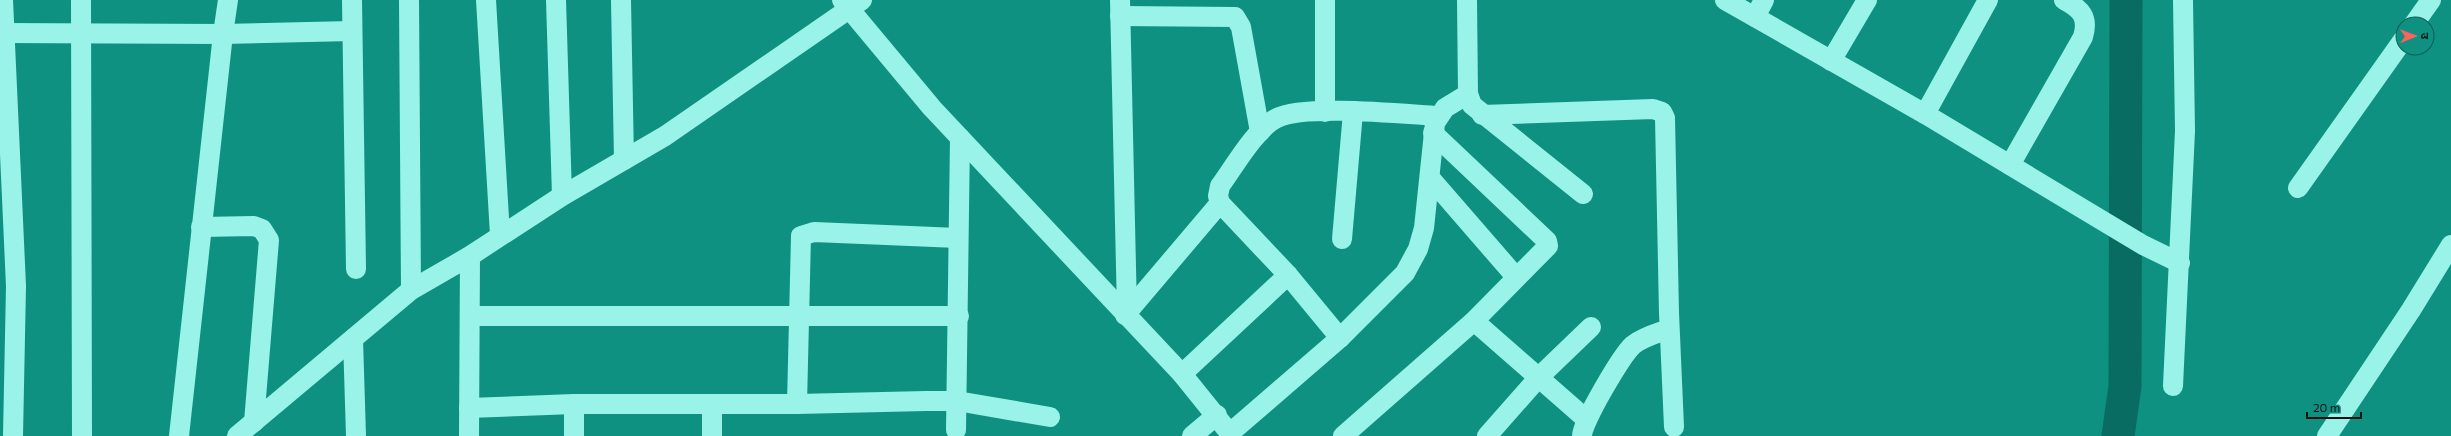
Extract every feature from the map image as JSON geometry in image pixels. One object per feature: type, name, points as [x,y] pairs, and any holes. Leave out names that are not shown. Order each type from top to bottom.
[{"type":"street","points":[[3,0],[3,33],[16,286],[13,436]]},
{"type":"street","points":[[81,0],[82,436]]},
{"type":"street","points":[[179,436],[201,227],[228,0]]},
{"type":"street","points":[[352,0],[356,269]]},
{"type":"street","points":[[409,0],[411,290]]},
{"type":"street","points":[[486,0],[500,235]]},
{"type":"street","points":[[556,0],[562,196]]},
{"type":"street","points":[[621,0],[624,160]]},
{"type":"street","points":[[1325,0],[1325,112]]},
{"type":"street","points":[[1467,0],[1468,94],[1472,105],[1482,115],[1583,194]]},
{"type":"street","points":[[1726,0],[1830,61],[1925,114],[2106,223],[2144,245],[2180,263]]},
{"type":"street","points":[[1755,18],[1764,0]]},
{"type":"street","points":[[1830,61],[1867,0]]},
{"type":"street","points":[[1925,114],[1988,0]]},
{"type":"street","points":[[2010,165],[2083,37],[2086,27],[2084,16],[2079,8],[2064,0]]},
{"type":"street","points":[[2173,386],[2180,263],[2185,131],[2183,0]]},
{"type":"street","points":[[2420,16],[2431,0]]},
{"type":"street","points":[[237,436],[411,290],[470,256],[500,235],[562,196],[665,136],[851,3],[932,108],[1182,374],[1217,414],[1231,435],[1340,338],[1394,286],[1413,260],[1424,228],[1431,179],[1435,124],[1445,108],[1468,94]]},
{"type":"street","points":[[1126,313],[1120,8],[1235,17],[1241,27],[1260,132]]},
{"type":"street","points":[[3,33],[82,32],[223,34],[352,31]]},
{"type":"street","points":[[2298,188],[2395,51]]},
{"type":"street","points":[[1482,115],[1653,109],[1662,112],[1665,118],[1674,427]]},
{"type":"street","points":[[1340,338],[1288,275],[1220,203],[1218,196],[1220,186],[1260,132],[1276,118],[1325,112],[1353,112],[1435,124],[1547,241],[1547,248],[1516,277],[1474,321],[1343,436]]},
{"type":"street","points":[[1342,239],[1353,112]]},
{"type":"street","points":[[956,430],[959,316],[958,238],[960,138]]},
{"type":"street","points":[[1431,179],[1516,277]]},
{"type":"street","points":[[1126,313],[1220,203]]},
{"type":"street","points":[[201,227],[254,226],[262,229],[269,240],[254,422]]},
{"type":"street","points":[[797,404],[799,242],[801,236],[807,233],[958,238]]},
{"type":"street","points":[[2327,436],[2411,310],[2451,245]]},
{"type":"street","points":[[469,436],[470,256]]},
{"type":"street","points":[[1182,374],[1288,275]]},
{"type":"street","points":[[470,316],[799,314],[959,316]]},
{"type":"street","points":[[1474,321],[1540,377],[1584,427],[1629,349],[1641,340],[1670,329]]},
{"type":"street","points":[[1487,436],[1540,377],[1591,326]]},
{"type":"street","points":[[353,339],[356,436]]},
{"type":"street","points":[[468,408],[574,404],[712,405],[957,401],[1050,417]]},
{"type":"street","points":[[574,404],[574,436]]},
{"type":"street","points":[[712,405],[712,436]]},
{"type":"street","points":[[1192,436],[1217,414]]},
{"type":"waterway","points":[[2118,436],[2125,386],[2126,0]]}]
